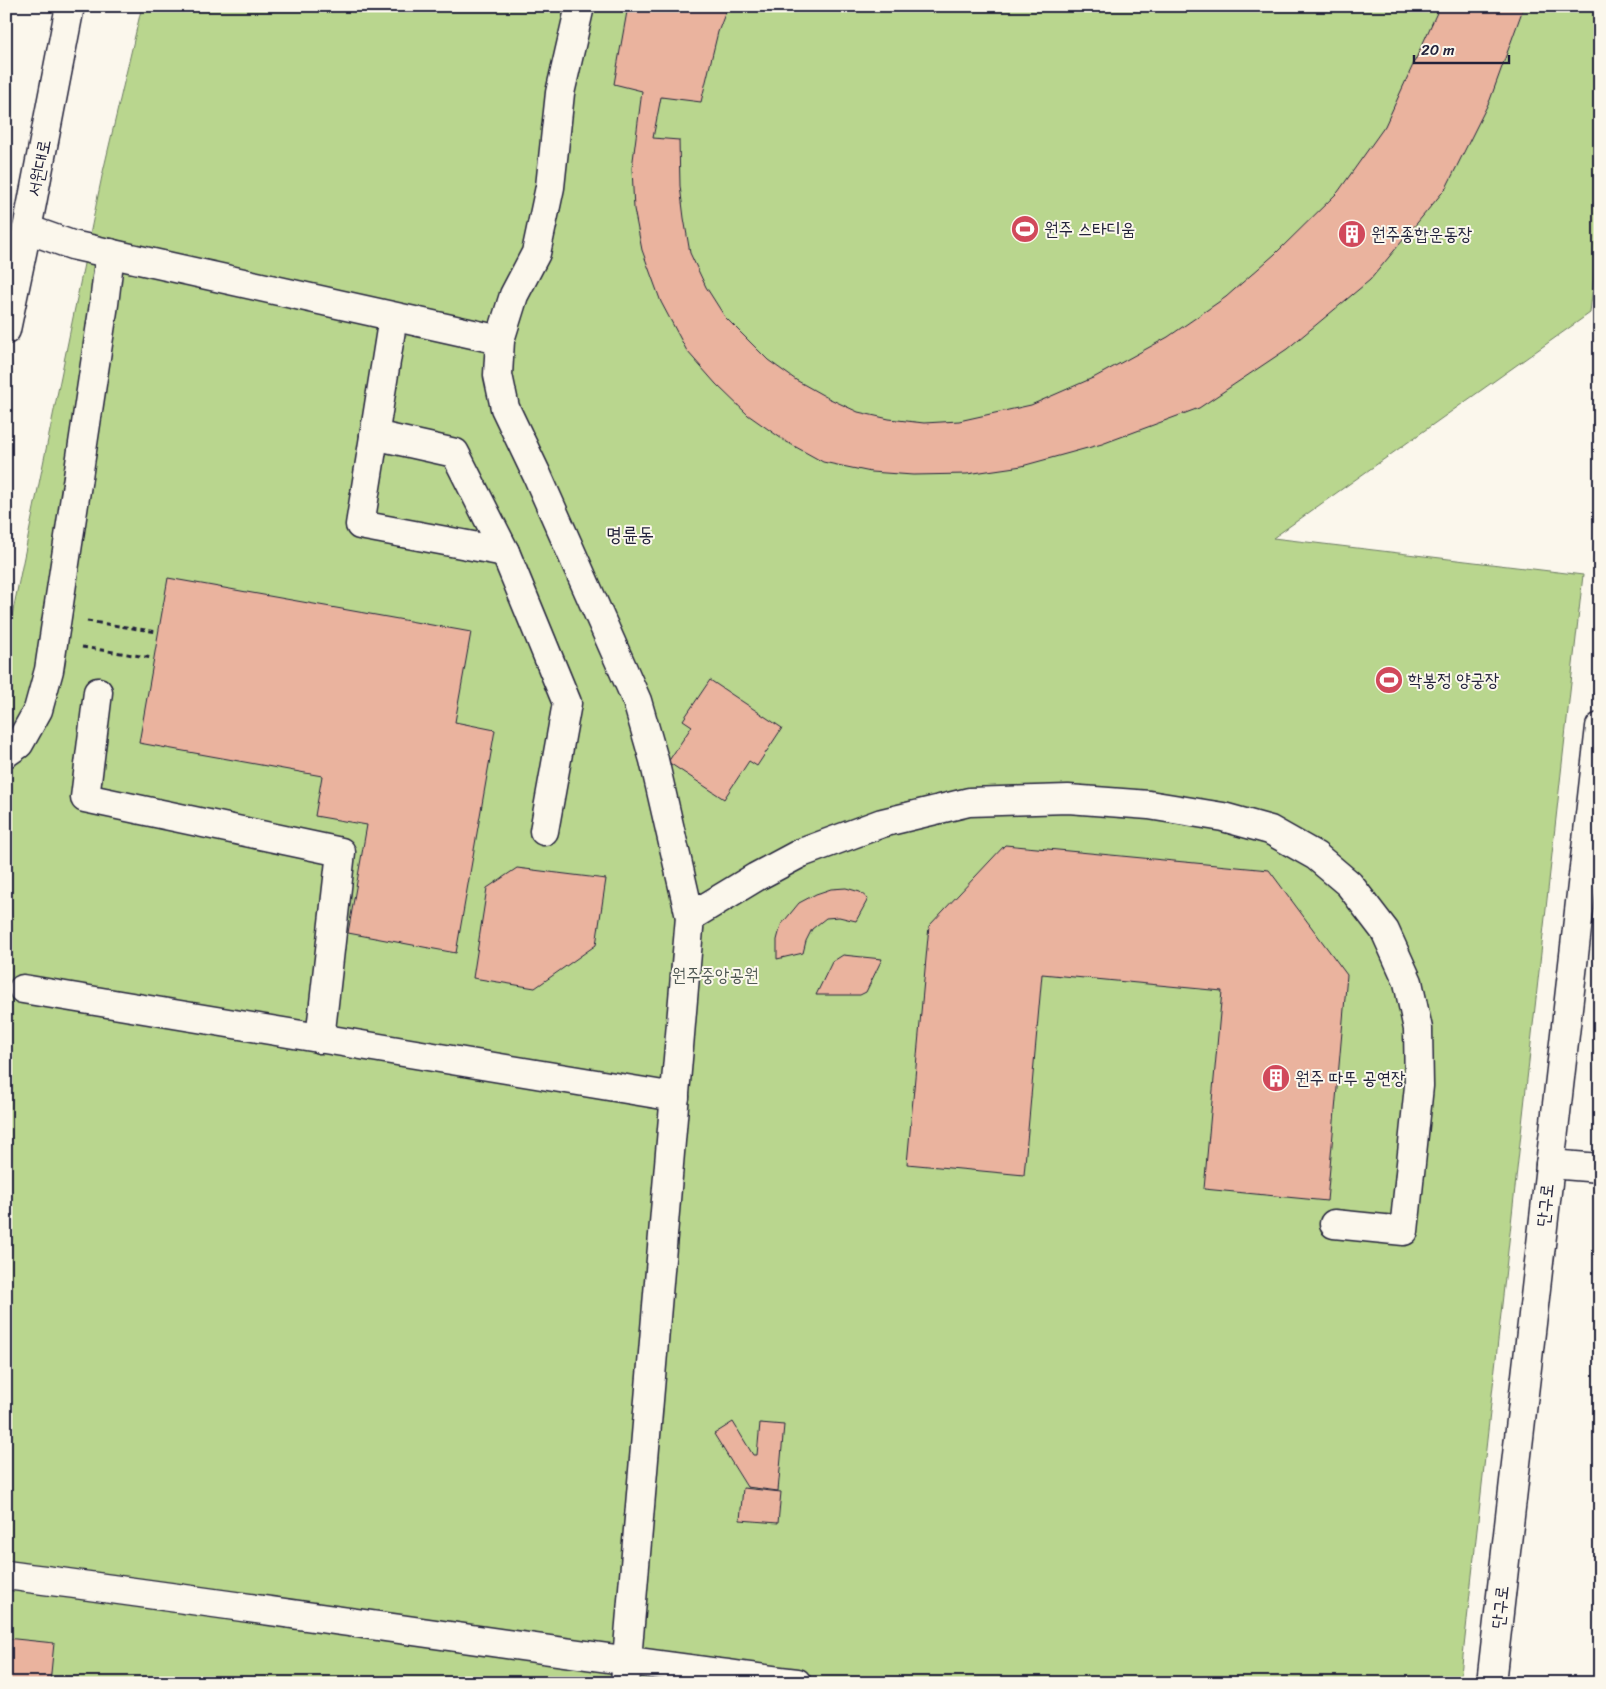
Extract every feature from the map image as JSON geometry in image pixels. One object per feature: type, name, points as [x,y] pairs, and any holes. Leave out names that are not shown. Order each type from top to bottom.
[{"type":"street","name":"서원대로","points":[[6,330],[70,6]]},
{"type":"street","points":[[580,6],[560,93],[550,187],[536,253],[514,295],[500,340],[498,374],[505,408],[537,475],[637,701],[654,760],[690,917],[626,1672]]},
{"type":"street","points":[[27,229],[72,245],[500,340]]},
{"type":"street","points":[[6,753],[19,744],[38,710],[49,670],[110,253]]},
{"type":"street","points":[[393,317],[360,525],[505,552]]},
{"type":"street","points":[[374,435],[455,453],[505,552],[568,703],[544,831]]},
{"type":"street","points":[[98,692],[85,798],[341,852],[320,1038]]},
{"type":"street","name":"단구로","points":[[1491,1683],[1600,727]]},
{"type":"street","points":[[690,917],[756,877],[801,853],[882,823],[969,802],[1068,799],[1149,805],[1223,817],[1270,830],[1316,856],[1349,884],[1384,931],[1408,982],[1418,1029],[1419,1086],[1404,1231],[1334,1224]]},
{"type":"street","points":[[23,990],[675,1097]]},
{"type":"street","points":[[1550,1164],[1600,1168]]},
{"type":"street","points":[[6,1575],[192,1599],[626,1672],[797,1683]]},
{"type":"path","points":[[57,616],[158,632]]},
{"type":"path","points":[[53,643],[153,658]]},
{"type":"green space","name":"원주중앙공원","points":[[142,6],[1600,6],[1600,219],[1590,313],[1273,538],[1583,575],[1460,1683],[6,1683],[6,645],[102,176]]},
{"type":"building","name":"원주종합운동장","points":[[628,6],[728,6],[718,32],[701,102],[661,97],[653,138],[679,140],[680,186],[690,253],[706,287],[725,317],[768,360],[796,380],[828,398],[858,412],[889,419],[924,423],[959,421],[1031,405],[1095,377],[1168,337],[1226,297],[1275,254],[1338,192],[1385,126],[1440,6],[1524,6],[1490,100],[1446,188],[1370,280],[1287,349],[1199,408],[1102,444],[1022,466],[967,474],[913,475],[871,472],[823,462],[785,441],[748,415],[716,384],[687,351],[661,302],[642,250],[634,209],[632,168],[642,91],[614,84]]},
{"type":"building","points":[[168,578],[471,632],[455,722],[495,730],[456,953],[348,933],[367,825],[315,816],[322,776],[139,743]]},
{"type":"building","points":[[710,680],[782,728],[757,766],[749,761],[724,799],[668,762],[692,726],[683,720]]},
{"type":"building","name":"원주 따뚜 공연장","points":[[1005,845],[1269,870],[1347,975],[1327,1201],[1204,1189],[1222,991],[1042,974],[1024,1175],[907,1164],[929,926]]},
{"type":"building","points":[[517,868],[606,879],[596,945],[535,988],[473,978],[487,888]]},
{"type":"building","points":[[846,888],[860,892],[868,899],[856,921],[839,917],[826,918],[812,929],[803,953],[777,959],[777,940],[781,925],[799,903],[831,889]]},
{"type":"building","points":[[843,955],[882,959],[866,992],[860,995],[816,995],[832,962]]},
{"type":"building","points":[[733,1422],[753,1455],[757,1455],[760,1423],[784,1425],[778,1491],[747,1487],[714,1434]]},
{"type":"building","points":[[743,1488],[781,1492],[778,1523],[740,1520]]},
{"type":"building","points":[[6,1638],[54,1643],[50,1683],[6,1683]]},
{"type":"place","name":"원주 스타디움","points":[[1025,229]]},
{"type":"place","name":"원주종합운동장","points":[[1352,234]]},
{"type":"place","name":"학봉정 양궁장","points":[[1389,680]]},
{"type":"place","name":"원주 따뚜 공연장","points":[[1276,1078]]},
{"type":"district","name":"명륜동","points":[[630,534]]}]
